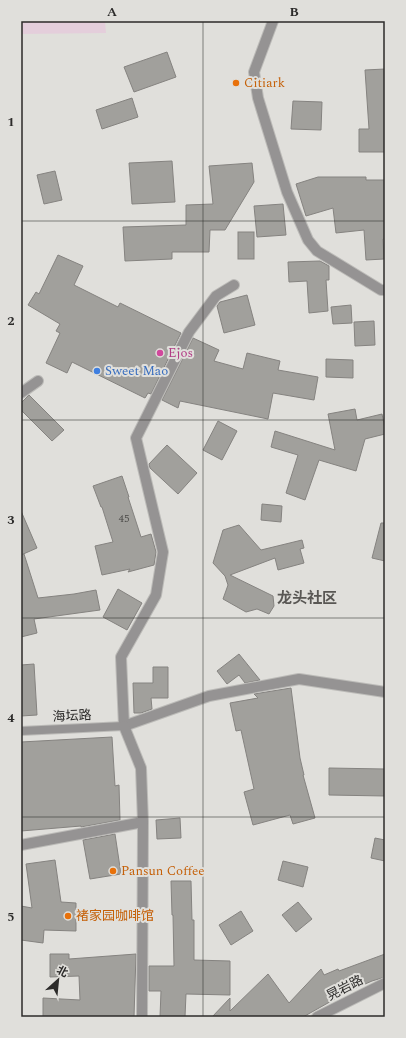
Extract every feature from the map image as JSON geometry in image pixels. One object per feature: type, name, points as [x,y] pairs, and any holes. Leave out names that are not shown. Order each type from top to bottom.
[{"type":"street","points":[[273,21],[254,72],[258,98],[287,192],[308,240],[317,251],[381,290],[385,290]]},
{"type":"street","points":[[142,1017],[142,768],[124,726],[121,656],[156,595],[163,552],[136,438],[192,328],[216,296],[234,285]]},
{"type":"street","points":[[21,393],[38,381]]},
{"type":"street","points":[[124,726],[208,696],[299,680],[385,692]]},
{"type":"street","points":[[21,845],[143,822]]},
{"type":"street","name":"晃岩路","points":[[317,1017],[385,983]]},
{"type":"lane","name":"海坛路","points":[[21,731],[124,726]]},
{"type":"shaded area","points":[[21,21],[105,21],[106,33],[21,34]]},
{"type":"building","points":[[167,52],[176,77],[134,92],[124,67]]},
{"type":"building","points":[[385,69],[385,152],[359,152],[359,129],[369,129],[365,70]]},
{"type":"building","points":[[132,98],[138,117],[102,129],[96,110]]},
{"type":"building","points":[[293,101],[322,102],[321,130],[291,129]]},
{"type":"building","points":[[172,161],[175,202],[132,204],[129,163]]},
{"type":"building","points":[[252,163],[254,182],[225,230],[210,230],[209,252],[172,252],[172,259],[125,261],[123,227],[186,225],[186,205],[213,204],[209,166]]},
{"type":"building","points":[[55,171],[62,200],[44,204],[37,175]]},
{"type":"building","points":[[318,177],[366,177],[366,180],[385,180],[385,239],[383,239],[384,259],[366,260],[364,230],[336,233],[333,208],[306,216],[296,184]]},
{"type":"building","points":[[283,204],[286,235],[257,237],[254,206]]},
{"type":"building","points":[[238,232],[254,232],[254,259],[238,259]]},
{"type":"building","points":[[58,255],[83,266],[74,285],[118,307],[120,303],[181,333],[151,394],[148,393],[145,398],[72,362],[67,373],[46,363],[60,333],[56,331],[60,324],[28,305],[36,292],[39,294]]},
{"type":"building","points":[[320,261],[329,266],[329,280],[326,280],[328,311],[309,313],[307,281],[289,282],[288,262]]},
{"type":"building","points":[[247,295],[255,325],[224,333],[217,306],[220,302]]},
{"type":"building","points":[[351,305],[352,323],[333,324],[331,307]]},
{"type":"building","points":[[374,321],[375,345],[355,346],[354,322]]},
{"type":"building","points":[[193,338],[219,350],[214,361],[243,369],[247,353],[280,361],[278,370],[318,377],[314,400],[273,393],[268,419],[180,401],[178,408],[162,400]]},
{"type":"building","points":[[326,359],[353,360],[353,378],[326,377]]},
{"type":"building","points":[[29,395],[64,430],[52,441],[21,410],[21,403]]},
{"type":"building","points":[[355,409],[357,420],[382,414],[385,429],[385,434],[365,439],[356,471],[319,460],[305,500],[286,493],[298,455],[271,447],[275,431],[335,450],[328,414]]},
{"type":"building","points":[[218,421],[237,431],[222,460],[203,450]]},
{"type":"building","points":[[167,445],[197,473],[178,494],[150,468],[149,464]]},
{"type":"building","points":[[122,476],[141,537],[151,534],[156,552],[154,565],[128,572],[130,569],[102,575],[95,546],[113,542],[102,507],[93,486]]},
{"type":"building","points":[[262,504],[282,506],[281,522],[261,520]]},
{"type":"building","points":[[21,511],[37,548],[21,555]]},
{"type":"building","points":[[381,523],[385,523],[385,561],[372,558]]},
{"type":"building","points":[[239,525],[261,550],[302,540],[304,548],[300,549],[304,563],[278,570],[275,558],[230,575],[273,596],[274,606],[269,614],[257,609],[246,612],[223,599],[228,585],[225,576],[213,563],[223,530]]},
{"type":"building","points":[[24,554],[38,598],[96,590],[100,610],[34,619],[37,633],[21,637],[21,555]]},
{"type":"building","points":[[118,589],[142,603],[127,630],[103,617]]},
{"type":"building","points":[[239,654],[260,680],[245,683],[239,675],[227,684],[217,671]]},
{"type":"building","points":[[34,664],[37,715],[21,716],[21,665]]},
{"type":"building","points":[[153,667],[168,667],[168,698],[151,698],[152,709],[141,713],[134,713],[133,683],[153,683]]},
{"type":"building","points":[[291,688],[303,775],[315,818],[293,824],[290,815],[253,825],[244,792],[254,789],[241,730],[236,731],[230,703],[258,698],[254,694]]},
{"type":"building","points":[[112,737],[115,786],[119,785],[120,820],[81,827],[21,831],[21,742]]},
{"type":"building","points":[[329,768],[385,769],[385,796],[329,795]]},
{"type":"building","points":[[180,818],[181,838],[157,839],[156,820]]},
{"type":"building","points":[[115,834],[121,874],[90,879],[83,840]]},
{"type":"building","points":[[375,838],[385,840],[385,861],[371,858]]},
{"type":"building","points":[[55,860],[61,902],[76,903],[76,931],[44,930],[43,943],[21,940],[21,906],[32,908],[26,864]]},
{"type":"building","points":[[283,861],[308,867],[303,887],[278,880]]},
{"type":"building","points":[[171,881],[191,881],[192,920],[194,920],[194,960],[230,961],[230,995],[186,994],[185,1017],[160,1017],[161,991],[149,991],[149,966],[174,966]]},
{"type":"building","points":[[298,902],[312,919],[296,932],[282,915]]},
{"type":"building","points":[[241,911],[253,931],[231,945],[219,925]]},
{"type":"building","points":[[50,954],[69,954],[69,959],[136,954],[134,1017],[43,1017],[43,998],[80,1000],[79,976],[50,977]]},
{"type":"building","points":[[385,954],[385,977],[335,997],[335,999],[303,1017],[212,1017],[230,998],[230,1011],[268,974],[289,1003],[321,969],[324,975]]},
{"type":"place","name":"Citiark","points":[[236,83]]},
{"type":"place","name":"Ejos","points":[[160,353]]},
{"type":"place","name":"Sweet Mao","points":[[97,371]]},
{"type":"place","name":"Pansun Coffee","points":[[113,871]]},
{"type":"place","name":"褚家园咖啡馆","points":[[68,916]]},
{"type":"district","name":"龙头社区","points":[[307,598]]}]
